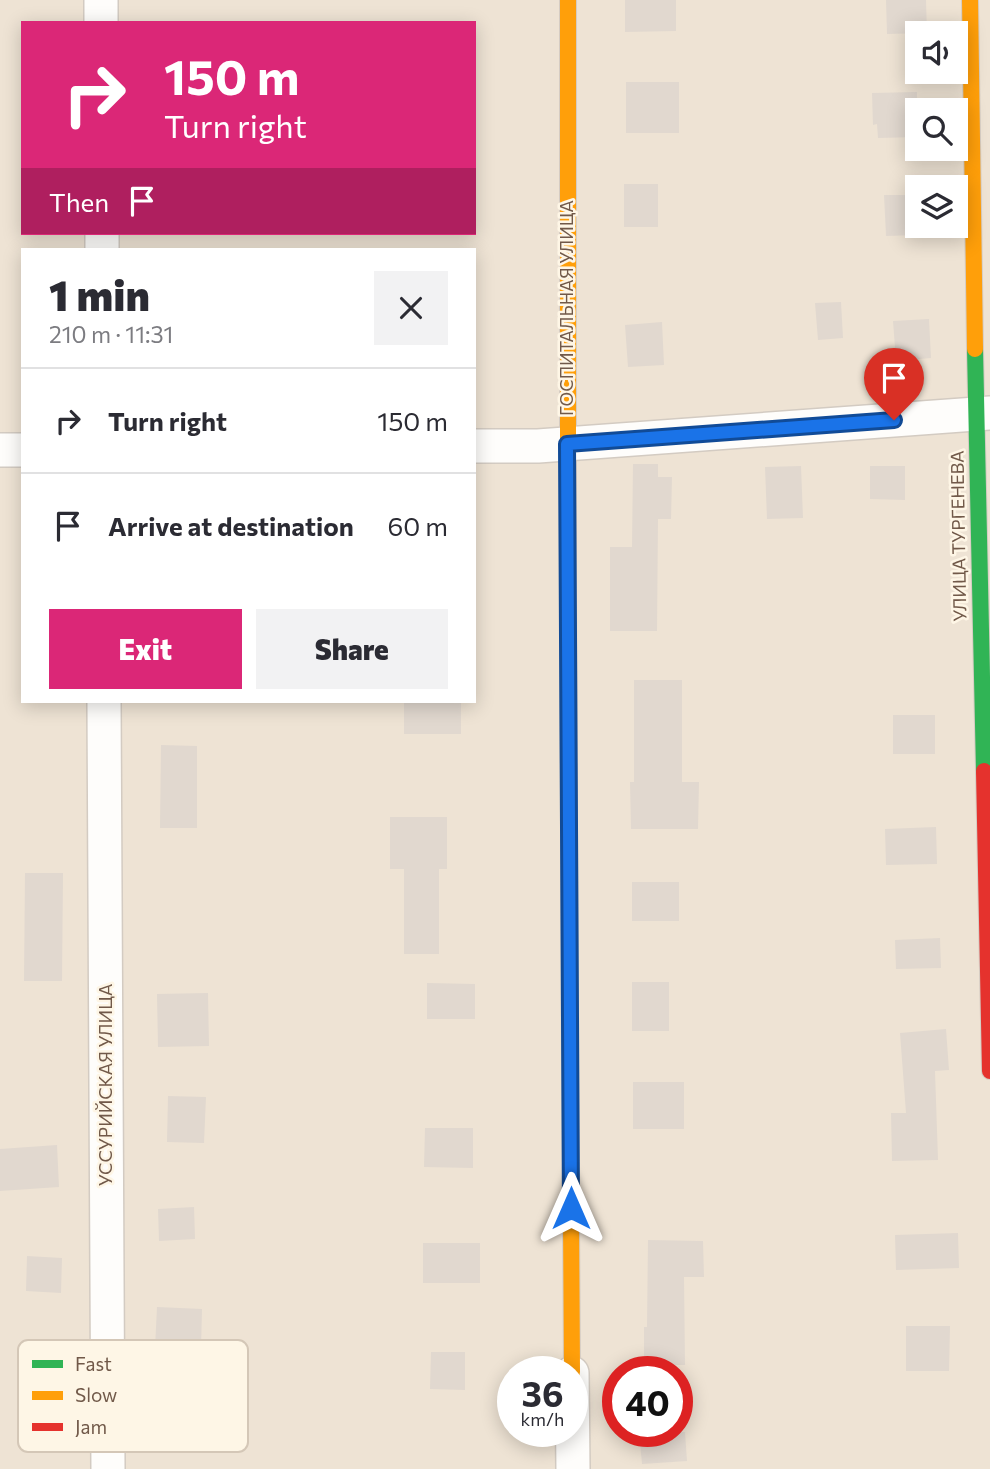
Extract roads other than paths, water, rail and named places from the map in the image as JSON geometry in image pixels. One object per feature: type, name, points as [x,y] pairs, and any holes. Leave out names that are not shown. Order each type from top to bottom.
[{"type":"street","points":[[101,0],[101,21]]},
{"type":"street","name":"ГОСПИТАЛЬНАЯ УЛИЦА","points":[[568,0],[567,444],[572,1356]]},
{"type":"street","name":"УЛИЦА ТУРГЕНЕВА","points":[[970,0],[983,414],[990,1072]]},
{"type":"street","points":[[476,446],[567,444],[983,414]]},
{"type":"street","points":[[0,450],[21,450]]},
{"type":"street","name":"УССУРИЙСКАЯ УЛИЦА","points":[[104,703],[107,1340]]},
{"type":"street","name":"ГОСПИТАЛЬНАЯ УЛИЦА","points":[[573,1447],[573,1469]]}]
